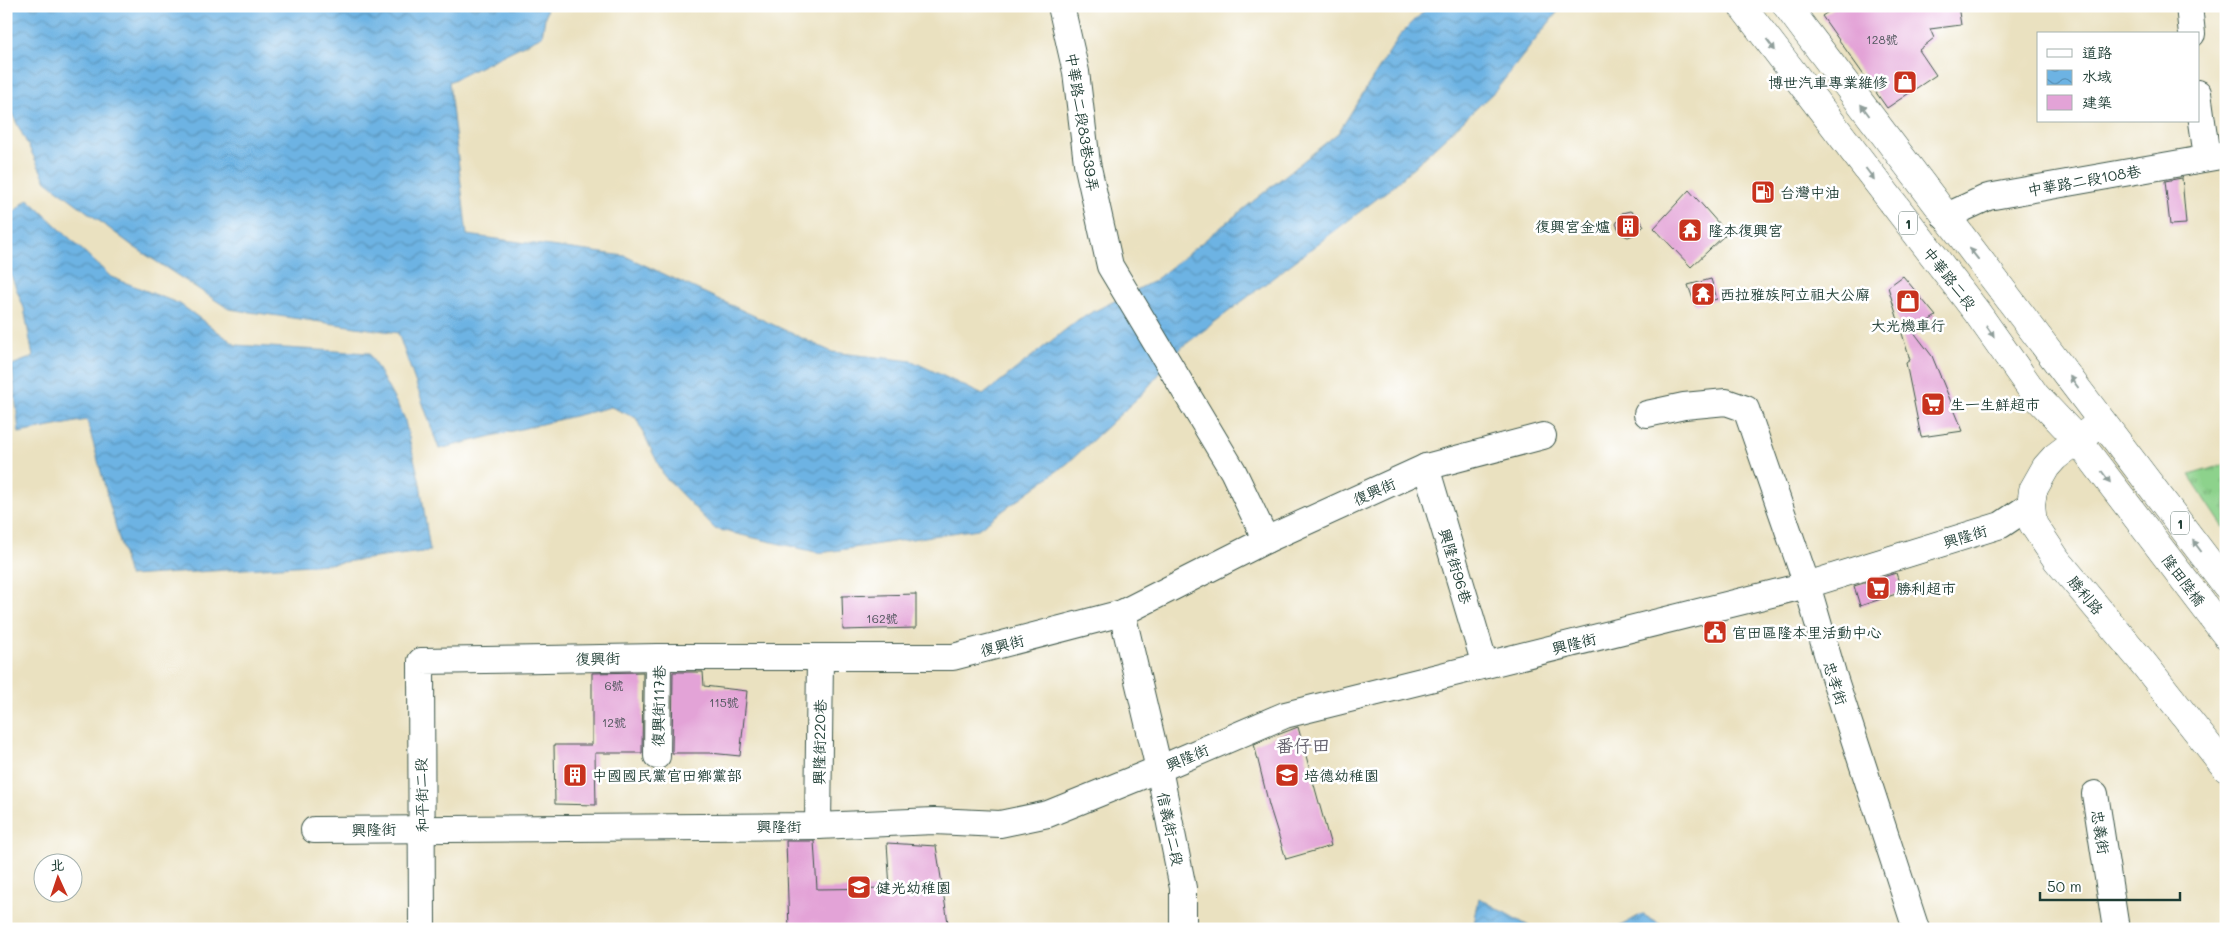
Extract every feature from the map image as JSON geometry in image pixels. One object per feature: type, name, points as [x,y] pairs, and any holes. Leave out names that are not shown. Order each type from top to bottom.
[{"type":"main road","name":"中華路二段","points":[[1742,6],[1976,311],[2036,396],[2077,439],[2142,524]]},
{"type":"main road","name":"1","points":[[1787,6],[1945,217],[2103,421]]},
{"type":"main road","points":[[2031,505],[2033,490],[2046,467],[2077,439],[2103,421]]},
{"type":"main road","name":"隆田陸橋","points":[[2103,421],[2226,585]]},
{"type":"main road","name":"勝利路","points":[[2031,505],[2034,524],[2057,560],[2140,659],[2226,768]]},
{"type":"main road","name":"隆田陸橋","points":[[2142,524],[2226,635]]},
{"type":"street","name":"中華路二段83巷39弄","points":[[1062,6],[1076,72],[1087,163],[1110,266],[1233,471],[1266,540]]},
{"type":"street","points":[[2189,6],[2192,32]]},
{"type":"street","points":[[2200,100],[2217,156]]},
{"type":"street","name":"中華路二段108巷","points":[[1945,217],[1988,197],[2217,156]]},
{"type":"street","name":"忠孝街","points":[[1647,414],[1684,406],[1726,402],[1746,409],[1807,585],[1833,674],[1916,929]]},
{"type":"street","name":"復興街","points":[[420,661],[658,657],[953,658],[1122,613],[1266,540],[1426,467],[1543,436]]},
{"type":"street","name":"興隆街96巷","points":[[1426,467],[1485,665]]},
{"type":"street","name":"興隆街","points":[[314,830],[818,826],[934,821],[1000,824],[1048,814],[1158,770],[1285,715],[1807,585],[2001,525],[2031,505]]},
{"type":"street","name":"信義街二段","points":[[1122,613],[1183,888],[1183,929]]},
{"type":"street","name":"復興街117巷","points":[[657,756],[658,657]]},
{"type":"street","name":"興隆街220巷","points":[[818,826],[820,658]]},
{"type":"street","name":"和平街二段","points":[[420,661],[422,929]]},
{"type":"street","name":"忠義街","points":[[2095,794],[2116,929]]},
{"type":"green space","points":[[2226,464],[2226,531],[2189,475]]},
{"type":"water","points":[[6,6],[547,6],[542,36],[449,82],[467,235],[625,256],[832,352],[912,361],[983,395],[1079,319],[1154,281],[1338,133],[1400,35],[1429,6],[1562,6],[1496,90],[1391,188],[1182,347],[1143,393],[1068,463],[978,529],[820,553],[715,529],[664,476],[636,418],[611,407],[439,449],[398,333],[229,309],[134,247],[46,181],[6,102]]},
{"type":"water","points":[[28,199],[111,277],[180,304],[236,345],[369,353],[404,417],[420,483],[430,551],[328,564],[129,576],[87,420],[19,433],[12,365],[33,357],[24,308],[6,263],[6,219]]},
{"type":"water","points":[[1479,898],[1534,929],[1473,929]]},
{"type":"water","points":[[1642,914],[1668,929],[1615,929]]},
{"type":"building","points":[[1837,6],[1958,6],[1961,25],[1930,29],[1934,38],[1919,50],[1936,75],[1887,108],[1822,16]]},
{"type":"building","points":[[2182,178],[2186,224],[2170,225],[2165,181]]},
{"type":"building","name":"隆本復興宮","points":[[1689,190],[1727,233],[1691,267],[1654,228]]},
{"type":"building","name":"復興宮金爐","points":[[1630,211],[1638,216],[1644,226],[1636,234],[1628,237],[1621,234],[1616,224],[1622,213]]},
{"type":"building","name":"生一生鮮超市","points":[[1903,276],[1936,316],[1913,331],[1932,356],[1963,431],[1921,437],[1906,363],[1910,360],[1888,287]]},
{"type":"building","name":"西拉雅族阿立祖大公廨","points":[[1711,279],[1717,299],[1695,305],[1688,285]]},
{"type":"building","name":"勝利超市","points":[[1896,573],[1902,592],[1860,606],[1854,586]]},
{"type":"building","points":[[916,594],[916,628],[843,630],[842,596]]},
{"type":"building","points":[[643,672],[642,753],[595,753],[596,805],[555,804],[554,745],[592,745],[592,673]]},
{"type":"building","points":[[673,672],[703,672],[704,686],[747,691],[740,756],[710,753],[672,753]]},
{"type":"building","name":"培德幼稚園","points":[[1298,727],[1331,846],[1286,859],[1269,805],[1254,744]]},
{"type":"building","points":[[786,841],[814,841],[817,889],[890,888],[887,843],[936,846],[949,929],[789,929]]},
{"type":"place","name":"博世汽車專業維修","points":[[1905,82]]},
{"type":"place","name":"台灣中油","points":[[1763,192]]},
{"type":"place","name":"復興宮金爐","points":[[1628,226]]},
{"type":"place","name":"隆本復興宮","points":[[1690,230]]},
{"type":"place","name":"西拉雅族阿立祖大公廨","points":[[1703,294]]},
{"type":"place","name":"大光機車行","points":[[1908,301]]},
{"type":"place","name":"生一生鮮超市","points":[[1933,404]]},
{"type":"place","name":"勝利超市","points":[[1878,588]]},
{"type":"place","name":"官田區隆本里活動中心","points":[[1715,632]]},
{"type":"place","name":"中國國民黨官田鄉黨部","points":[[575,775]]},
{"type":"place","name":"培德幼稚園","points":[[1287,775]]},
{"type":"place","name":"健光幼稚園","points":[[859,887]]},
{"type":"district","name":"番仔田","points":[[1303,745]]}]
